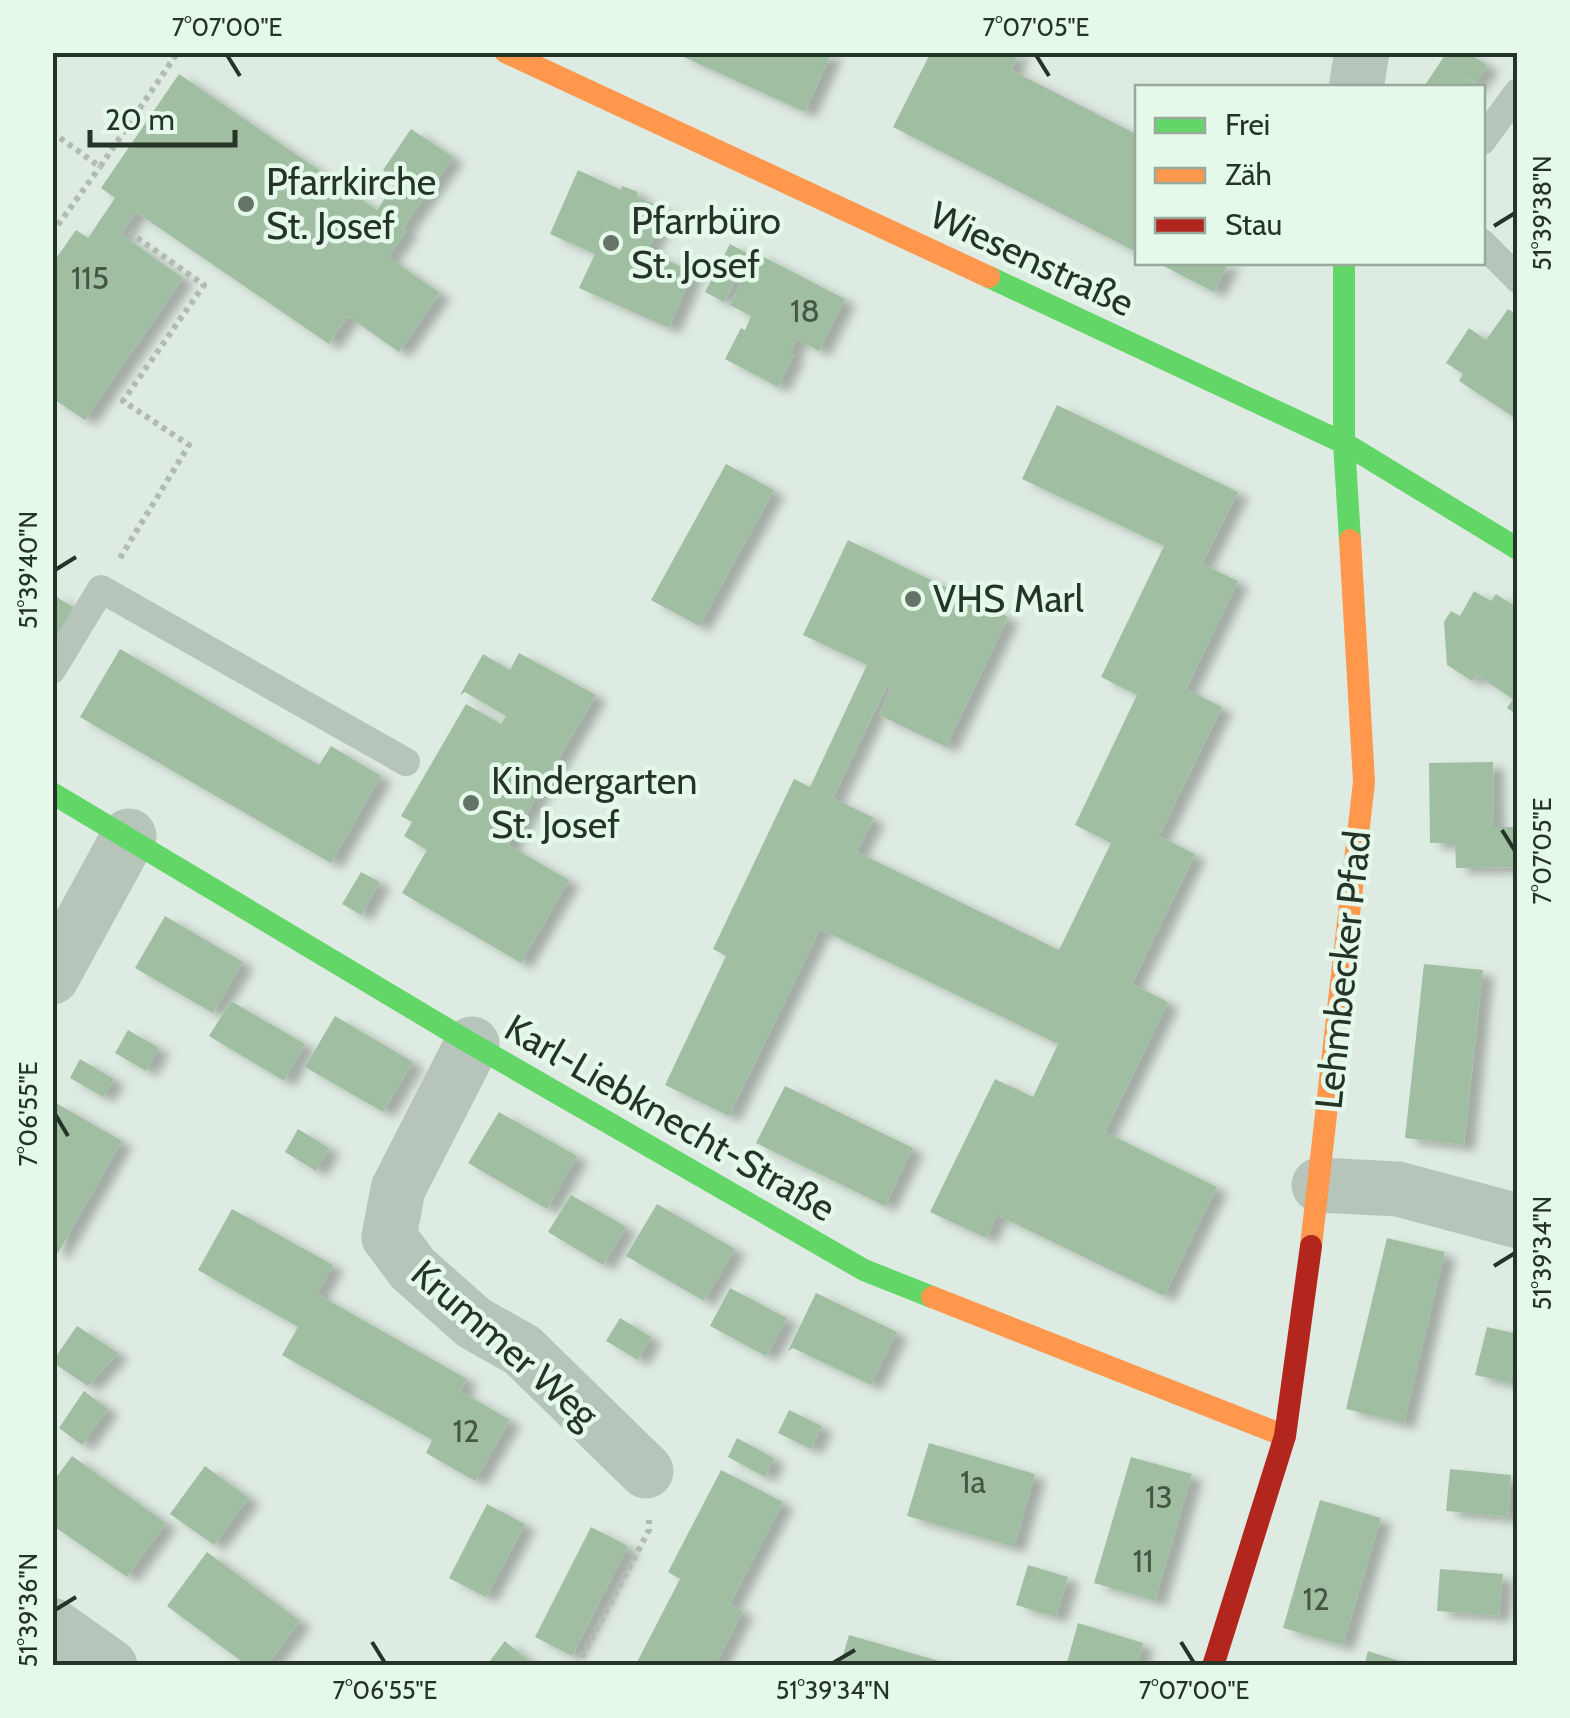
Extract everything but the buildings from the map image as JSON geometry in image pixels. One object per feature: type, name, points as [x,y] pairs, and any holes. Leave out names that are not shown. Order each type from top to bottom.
[{"type":"street","name":"Wiesenstraße","points":[[505,52],[1344,443],[1518,549]]},
{"type":"street","points":[[1356,85],[1362,52]]},
{"type":"street","name":"Lehmbecker Pfad","points":[[1213,1666],[1285,1436],[1319,1185],[1364,782],[1344,443],[1344,265]]},
{"type":"street","name":"Karl-Liebknecht-Straße","points":[[52,793],[472,1044],[864,1270],[1285,1436]]},
{"type":"street","points":[[52,977],[129,836]]},
{"type":"street","name":"Krummer Weg","points":[[472,1044],[398,1188],[389,1237],[413,1268],[474,1323],[522,1350],[646,1471]]},
{"type":"street","points":[[1319,1185],[1398,1189],[1518,1220]]},
{"type":"street","points":[[52,1625],[110,1666]]},
{"type":"lane","points":[[1485,138],[1518,92]]},
{"type":"lane","points":[[1485,246],[1518,279]]},
{"type":"lane","points":[[52,670],[101,589],[406,762]]},
{"type":"path","points":[[52,233],[178,52]]},
{"type":"path","points":[[52,132],[100,167]]},
{"type":"path","points":[[101,589],[188,445],[123,400],[204,285],[125,229]]},
{"type":"path","points":[[577,1666],[649,1530],[646,1471]]},
{"type":"traffic: fast","points":[[1344,265],[1344,443],[1350,540]]},
{"type":"traffic: fast","points":[[989,277],[1344,443],[1518,549]]},
{"type":"traffic: fast","points":[[52,793],[472,1044],[864,1270],[932,1297]]},
{"type":"traffic: slow","points":[[505,52],[989,277]]},
{"type":"traffic: slow","points":[[1311,1246],[1364,782],[1350,540]]},
{"type":"traffic: slow","points":[[932,1297],[1285,1436]]},
{"type":"traffic: jam","points":[[1213,1666],[1285,1436],[1311,1246]]},
{"type":"place","name":"Pfarrkirche St. Josef","points":[[246,204]]},
{"type":"place","name":"Pfarrbüro St. Josef","points":[[611,243]]},
{"type":"place","name":"VHS Marl","points":[[913,599]]},
{"type":"place","name":"Kindergarten St. Josef","points":[[471,803]]}]
